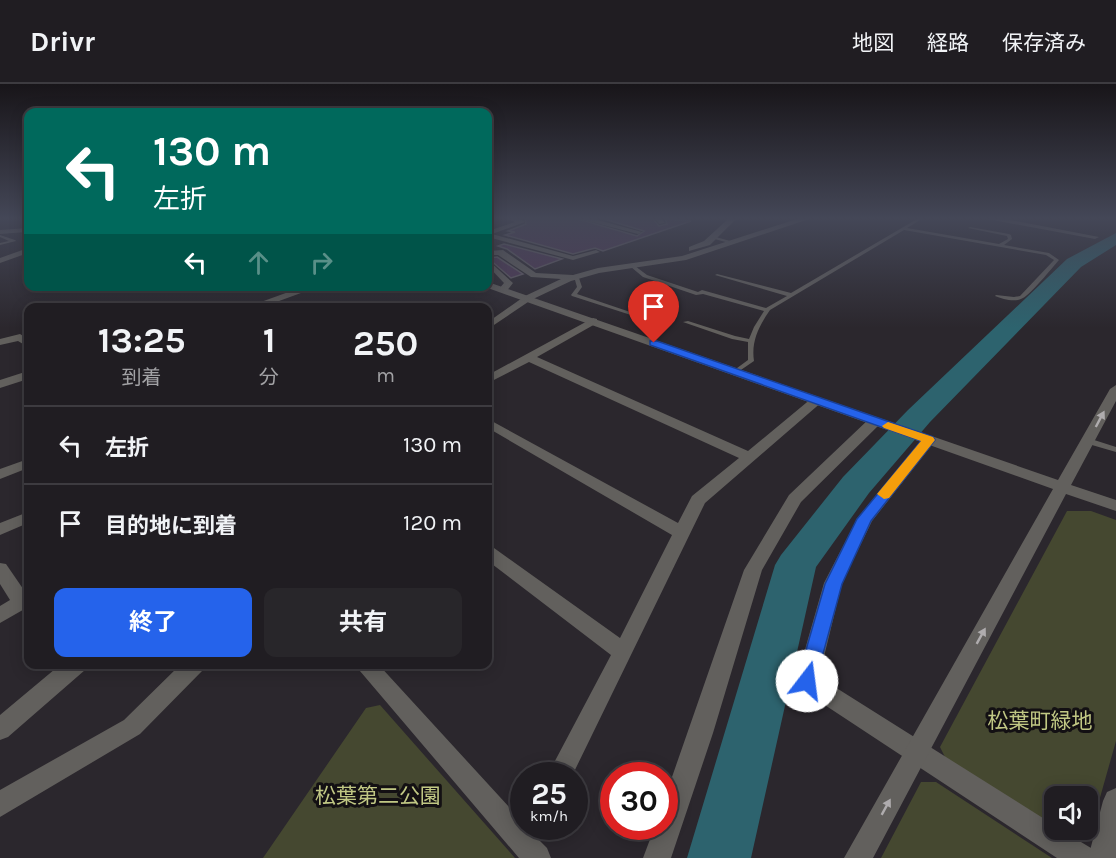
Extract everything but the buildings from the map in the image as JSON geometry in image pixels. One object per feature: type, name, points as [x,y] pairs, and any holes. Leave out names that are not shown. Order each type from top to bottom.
[{"type":"street","points":[[0,261],[15,255]]},
{"type":"street","points":[[505,255],[534,275],[573,278]]},
{"type":"street","points":[[563,255],[573,258],[584,255]]},
{"type":"street","points":[[492,323],[528,298],[573,278],[670,262],[694,255]]},
{"type":"street","points":[[492,266],[509,283],[503,290]]},
{"type":"street","points":[[492,286],[1116,506]]},
{"type":"street","points":[[264,303],[301,291]]},
{"type":"street","points":[[492,378],[593,321]]},
{"type":"street","points":[[0,342],[20,337],[24,340]]},
{"type":"street","points":[[527,357],[748,457]]},
{"type":"street","points":[[0,384],[24,376]]},
{"type":"street","points":[[858,858],[1114,395]]},
{"type":"street","points":[[566,762],[698,500],[817,401]]},
{"type":"street","points":[[657,858],[701,733],[753,570],[795,499],[880,423]]},
{"type":"street","points":[[492,425],[682,532]]},
{"type":"street","points":[[925,438],[864,519],[833,584],[807,681],[1081,858]]},
{"type":"street","points":[[0,474],[24,465]]},
{"type":"street","points":[[0,529],[24,519]]},
{"type":"street","points":[[492,555],[623,652]]},
{"type":"street","points":[[0,570],[22,602],[0,615]]},
{"type":"street","points":[[0,729],[71,669]]},
{"type":"street","points":[[0,804],[132,727],[190,669]]},
{"type":"street","points":[[369,669],[531,842]]},
{"type":"street","points":[[1102,858],[1116,801]]},
{"type":"lane","points":[[735,372],[751,361],[748,349],[758,322],[767,310],[859,255]]},
{"type":"lane","points":[[998,296],[1014,299],[1022,297],[1057,260],[1049,255]]},
{"type":"lane","points":[[633,267],[645,276],[698,294],[702,292],[767,310]]},
{"type":"lane","points":[[717,275],[791,295]]},
{"type":"lane","points":[[573,278],[577,279],[580,287],[574,295],[639,316]]},
{"type":"lane","points":[[686,322],[734,338],[751,341]]},
{"type":"lane","points":[[1088,441],[1116,450]]},
{"type":"green space","name":"松葉町緑地","points":[[1067,511],[1091,511],[1116,520],[1116,741],[1098,805],[1098,786],[1044,786],[1044,822],[947,761],[940,747]]},
{"type":"green space","name":"松葉第二公園","points":[[380,705],[515,858],[263,858],[366,708]]},
{"type":"green space","points":[[921,782],[936,782],[1052,858],[881,858]]},
{"type":"waterway","points":[[719,858],[796,565],[856,485],[919,416],[1074,263],[1087,255]]},
{"type":"slow traffic","points":[[884,494],[929,440],[888,426]]},
{"type":"route","points":[[654,343],[929,440],[864,519],[833,584],[807,681]]}]
